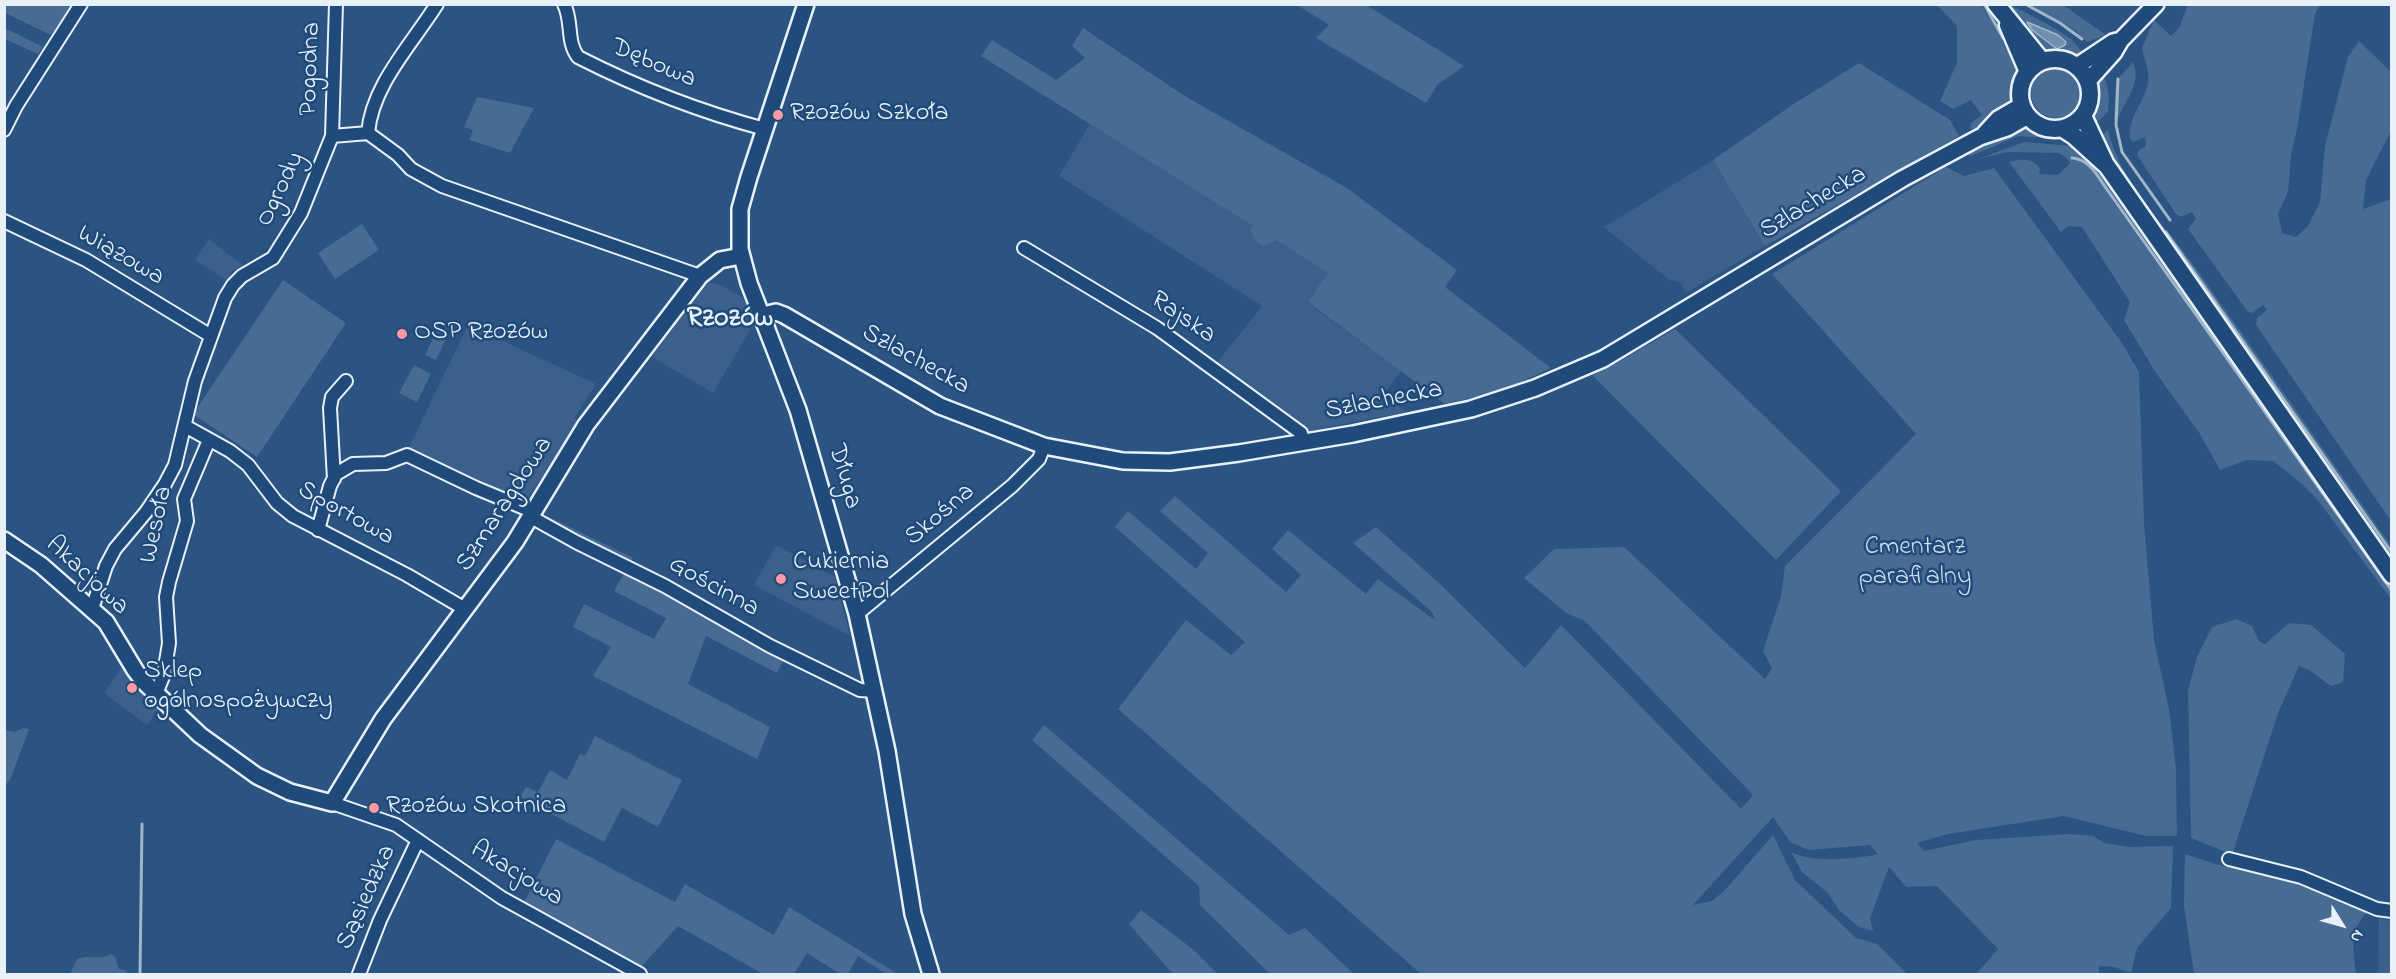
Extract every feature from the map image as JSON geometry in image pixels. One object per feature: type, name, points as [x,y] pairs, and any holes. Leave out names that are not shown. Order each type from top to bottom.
[{"type":"main road","points":[[1996,4],[2007,21],[2028,72]]},
{"type":"main road","points":[[2007,21],[2042,61]]},
{"type":"main road","points":[[2063,129],[2074,124],[2083,116],[2090,99],[2088,81],[2078,66],[2060,59],[2042,61],[2028,72],[2021,88],[2025,111],[2044,127],[2063,129],[2074,136],[2107,166]]},
{"type":"main road","points":[[2083,116],[2107,166],[2391,575]]},
{"type":"street","points":[[4,130],[16,106],[81,4]]},
{"type":"street","name":"Pogodna","points":[[332,136],[336,4]]},
{"type":"street","points":[[437,4],[382,87],[369,121],[368,133],[398,155],[411,169],[442,186],[700,276]]},
{"type":"street","name":"Dębowa","points":[[564,4],[570,23],[570,43],[578,57],[689,106],[765,129]]},
{"type":"street","name":"Długa","points":[[806,4],[740,209],[738,228],[741,255],[752,291],[798,410],[857,614],[887,751],[913,914],[931,975]]},
{"type":"street","points":[[2088,81],[2114,52],[2121,40],[2156,4]]},
{"type":"street","points":[[2078,66],[2113,42],[2121,40]]},
{"type":"street","name":"Szlachecka","points":[[763,315],[776,312],[784,315],[940,406],[1044,446],[1123,461],[1170,462],[1303,442],[1471,409],[1575,372],[1603,359],[1902,179],[1980,137],[1998,119],[2025,111]]},
{"type":"street","name":"Ogrody","points":[[92,609],[106,566],[115,549],[146,512],[175,465],[195,381],[225,298],[242,276],[273,258],[301,213],[332,136],[368,133]]},
{"type":"street","name":"Wiązowa","points":[[4,220],[86,260],[211,336]]},
{"type":"street","name":"Rajska","points":[[1024,248],[1102,293],[1177,341],[1301,433],[1303,442]]},
{"type":"street","name":"Szmaragdowa","points":[[333,803],[383,719],[501,563],[586,425],[700,276],[720,260],[741,255]]},
{"type":"street","points":[[318,530],[334,479],[330,408],[332,397],[346,381]]},
{"type":"street","name":"Sportowa","points":[[185,426],[230,451],[248,465],[277,503],[293,516],[407,575],[465,609]]},
{"type":"street","name":"Wesoła","points":[[156,694],[164,674],[169,643],[166,597],[187,521],[184,499],[208,440]]},
{"type":"street","name":"Skośna","points":[[857,614],[1012,486],[1039,459],[1044,446]]},
{"type":"street","name":"Gościnna","points":[[334,479],[336,474],[348,465],[386,463],[407,455],[533,514],[576,542],[655,581],[770,646],[860,690],[875,691]]},
{"type":"street","name":"Akacjowa","points":[[4,540],[41,565],[92,609],[115,634],[135,670],[156,694],[191,727],[257,776],[290,792],[333,803],[396,825],[502,898],[640,975]]},
{"type":"street","name":"Sąsiedzka","points":[[359,975],[380,920],[418,840]]},
{"type":"street","points":[[2229,859],[2301,877],[2377,909],[2391,911]]},
{"type":"shaded area","points":[[2027,22],[2058,35],[2066,42],[2065,45],[2057,49],[2032,30]]},
{"type":"shaded area","points":[[1090,124],[1329,273],[1308,303],[1401,371],[1384,394],[1407,412],[1308,431],[1216,364],[1262,306],[1059,176]]},
{"type":"shaded area","points":[[1713,160],[1765,246],[1686,293],[1680,282],[1669,280],[1604,227]]},
{"type":"shaded area","points":[[209,239],[243,265],[231,272],[228,281],[195,260]]},
{"type":"shaded area","points":[[709,283],[723,286],[742,297],[756,320],[713,393],[652,357]]},
{"type":"shaded area","points":[[468,325],[596,384],[575,417],[577,421],[570,430],[571,434],[526,501],[477,482],[408,449]]},
{"type":"shaded area","points":[[776,545],[835,577],[850,636],[754,585]]},
{"type":"shaded area","points":[[122,667],[159,708],[147,725],[104,693]]},
{"type":"shaded area","points":[[2379,918],[2391,921],[2391,974],[2378,974]]},
{"type":"green space","points":[[5,4],[72,5],[51,35],[5,13]]},
{"type":"green space","points":[[1297,5],[1366,5],[1464,66],[1438,84],[1426,103],[1316,38],[1329,25]]},
{"type":"green space","points":[[1937,5],[1981,5],[2018,70],[2014,89],[2007,105],[1976,128],[1970,129],[1971,123],[1982,115],[1971,100],[1953,109],[1940,101],[1957,63],[1957,26]]},
{"type":"green space","points":[[2007,5],[2027,13],[2070,38],[2084,55],[2071,57],[2042,49]]},
{"type":"green space","points":[[2027,5],[2063,5],[2106,35],[2087,42],[2067,25]]},
{"type":"green space","points":[[2188,5],[2320,5],[2315,14],[2291,155],[2288,192],[2278,214],[2282,233],[2296,237],[2308,226],[2320,202],[2325,146],[2348,57],[2359,41],[2391,72],[2391,131],[2366,180],[2363,209],[2391,199],[2391,521],[2256,325],[2257,318],[2267,310],[2263,305],[2252,313],[2248,312],[2188,229],[2196,219],[2192,212],[2181,217],[2176,214],[2137,155],[2138,151],[2146,146],[2145,137],[2134,142],[2130,139],[2131,125],[2148,84],[2142,48],[2154,20],[2171,36],[2179,28]]},
{"type":"green space","points":[[5,28],[43,47],[38,54],[5,39]]},
{"type":"green space","points":[[1083,28],[1188,98],[1347,188],[1457,270],[1445,287],[1551,368],[1504,390],[1445,404],[1308,302],[1328,273],[1276,240],[1264,247],[1257,242],[1250,230],[1253,226],[981,56],[992,40],[1056,80],[1085,58],[1072,46]]},
{"type":"green space","points":[[2133,62],[2135,77],[2132,92],[2118,119],[2114,119],[2116,81]]},
{"type":"green space","points":[[1859,63],[1950,120],[1959,136],[1765,246],[1713,160],[1792,105]]},
{"type":"green space","points":[[2051,68],[2061,68],[2074,75],[2081,88],[2081,98],[2074,111],[2061,118],[2051,118],[2042,114],[2035,107],[2031,98],[2031,88],[2035,79],[2042,72]]},
{"type":"green space","points":[[2101,73],[2109,97],[2108,112],[2094,125],[2094,99]]},
{"type":"green space","points":[[477,97],[534,108],[510,153],[469,140],[473,130],[464,127]]},
{"type":"green space","points":[[2023,126],[2047,130],[2070,140],[2018,136],[1971,156],[1968,155],[1971,149]]},
{"type":"green space","points":[[2108,130],[2114,150],[2133,185],[2195,267],[2391,546],[2391,559],[2123,180],[2100,137]]},
{"type":"green space","points":[[2024,142],[2073,146],[2089,159],[2130,211],[2216,338],[2385,576],[2391,585],[2391,599],[2317,499],[2273,461],[2246,460],[2220,470],[2200,434],[2156,373],[2124,320],[2130,302],[2082,227],[2068,226],[2061,232],[2009,162],[2022,160],[2034,162],[2040,169],[2039,174],[2058,175],[2070,163],[2068,159],[2059,153],[2008,152],[1978,159]]},
{"type":"green space","name":"Cmentarz parafialny","points":[[1946,167],[1964,176],[1994,168],[2122,343],[2139,372],[2144,523],[2154,640],[2169,709],[2176,769],[2177,836],[2146,836],[2064,816],[1948,834],[1917,843],[1924,851],[1976,840],[2070,834],[2093,836],[2104,843],[2129,847],[2173,846],[2171,908],[2137,948],[2131,973],[2114,967],[2099,966],[2099,974],[1976,974],[1998,949],[1937,886],[1906,887],[1889,867],[1870,918],[1873,931],[1859,927],[1839,910],[1827,892],[1802,872],[1791,852],[1821,859],[1878,854],[1870,845],[1809,850],[1790,842],[1773,817],[1693,905],[1712,901],[1724,891],[1773,835],[1795,880],[1856,938],[1877,944],[1907,974],[1421,974],[1118,709],[1186,620],[1231,655],[1245,642],[1115,527],[1128,511],[1196,569],[1208,553],[1160,511],[1175,496],[1286,592],[1301,575],[1272,549],[1288,530],[1366,594],[1378,579],[1435,620],[1432,612],[1353,543],[1376,527],[1439,583],[1525,668],[1561,625],[1741,809],[1753,795],[1585,621],[1566,613],[1524,578],[1554,549],[1624,547],[1765,679],[1772,668],[1763,651],[1781,596],[1785,566],[1916,434],[1772,274]]},
{"type":"green space","points":[[362,224],[379,250],[335,279],[318,253]]},
{"type":"green space","points":[[283,280],[346,323],[257,457],[193,414]]},
{"type":"green space","points":[[1675,329],[1841,491],[1776,560],[1592,375]]},
{"type":"green space","points":[[437,330],[448,335],[436,360],[425,355]]},
{"type":"green space","points":[[414,365],[431,374],[417,402],[399,393]]},
{"type":"green space","points":[[547,516],[633,558],[630,564],[544,520]]},
{"type":"green space","points":[[626,570],[785,657],[777,673],[706,636],[688,684],[770,727],[757,759],[593,676],[611,647],[573,627],[584,604],[654,639],[666,618],[614,591]]},
{"type":"green space","points":[[2236,619],[2252,626],[2259,641],[2265,644],[2289,623],[2311,625],[2345,654],[2343,682],[2331,686],[2309,670],[2299,666],[2278,713],[2233,852],[2226,852],[2191,838],[2188,690],[2197,657],[2212,627]]},
{"type":"green space","points":[[1044,725],[1289,935],[1305,928],[1354,974],[1270,974],[1200,905],[1199,886],[1032,740]]},
{"type":"green space","points":[[23,728],[29,729],[10,780],[5,785],[5,730],[15,732]]},
{"type":"green space","points":[[595,736],[682,780],[658,827],[622,808],[604,842],[520,797],[526,787],[538,792],[550,770],[567,780],[580,754],[585,756]]},
{"type":"green space","points":[[556,839],[675,902],[685,884],[774,935],[789,907],[898,974],[887,974],[858,956],[848,974],[840,974],[807,953],[794,974],[763,974],[678,926],[641,967],[524,903]]},
{"type":"green space","points":[[2185,854],[2215,864],[2303,883],[2369,911],[2358,924],[2355,932],[2356,974],[2194,974],[2184,906]]},
{"type":"green space","points":[[1141,910],[1194,950],[1218,974],[1173,974],[1129,924]]},
{"type":"green space","points":[[111,954],[115,957],[119,969],[129,974],[70,974],[77,959]]},
{"type":"waterway","points":[[1984,4],[2003,38]]},
{"type":"waterway","points":[[2025,4],[2060,23],[2082,39]]},
{"type":"waterway","points":[[2118,79],[2116,125],[2122,152],[2170,220]]},
{"type":"waterway","points":[[2072,158],[2083,161],[2096,173],[2392,591]]},
{"type":"waterway","points":[[2166,232],[2392,553]]},
{"type":"waterway","points":[[140,974],[142,824]]},
{"type":"place","name":"Rzozów Szkoła","points":[[778,115]]},
{"type":"place","name":"OSP Rzozów","points":[[402,334]]},
{"type":"place","name":"Cukiernia SweetPol","points":[[781,579]]},
{"type":"place","name":"Sklep ogólnospożywczy","points":[[132,688]]},
{"type":"place","name":"Rzozów Skotnica","points":[[374,808]]},
{"type":"district","name":"Rzozów","points":[[730,320]]}]
